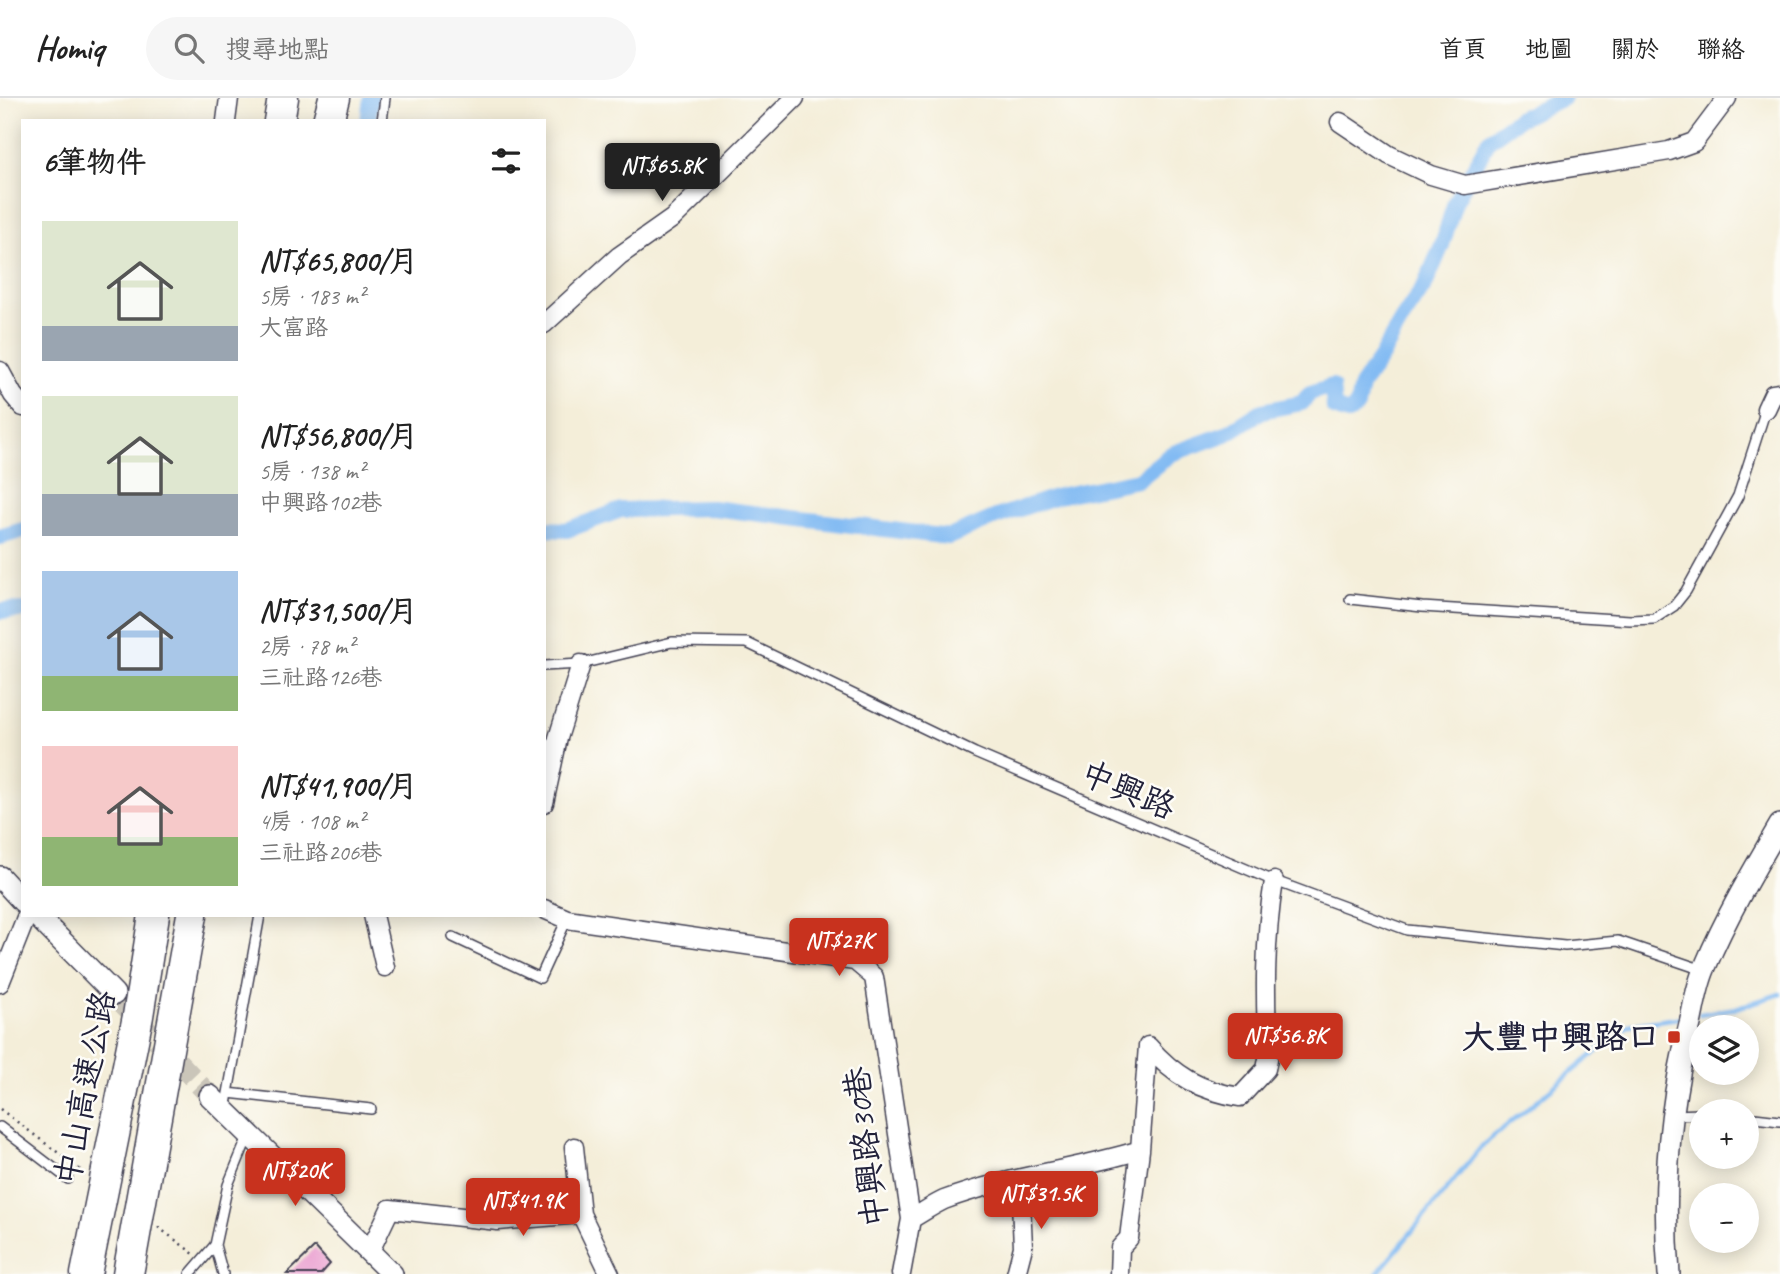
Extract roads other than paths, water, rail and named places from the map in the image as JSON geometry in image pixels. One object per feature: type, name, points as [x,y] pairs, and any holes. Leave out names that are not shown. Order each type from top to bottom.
[{"type":"highway","points":[[279,119],[283,98]]},
{"type":"highway","points":[[319,119],[321,98]]},
{"type":"highway","points":[[329,119],[334,98]]},
{"type":"highway","name":"中山高速公路","points":[[86,1274],[138,1016],[155,917]]},
{"type":"highway","points":[[128,1274],[192,917]]},
{"type":"street","points":[[226,119],[229,98]]},
{"type":"street","points":[[546,322],[619,256],[673,218],[795,98]]},
{"type":"street","points":[[1340,122],[1389,155],[1431,176],[1465,185],[1669,151],[1694,142],[1727,98]]},
{"type":"street","points":[[0,371],[13,396],[21,405]]},
{"type":"street","points":[[1766,409],[1773,394],[1780,393]]},
{"type":"street","points":[[546,794],[558,738],[581,664]]},
{"type":"street","points":[[1669,1274],[1665,1192],[1671,1115],[1703,970],[1738,896],[1780,825]]},
{"type":"street","points":[[0,877],[21,900]]},
{"type":"street","points":[[1119,1274],[1120,1248],[1129,1238],[1140,1150],[1148,1046],[1165,1066],[1195,1085],[1218,1094],[1240,1097],[1266,1069],[1266,950],[1274,881]]},
{"type":"street","name":"中興路30巷","points":[[546,910],[567,919],[855,961],[874,977],[911,1219],[901,1274]]},
{"type":"street","points":[[0,983],[26,917]]},
{"type":"street","points":[[38,917],[114,994]]},
{"type":"street","points":[[373,917],[385,967]]},
{"type":"street","points":[[221,1100],[249,1132],[392,1274]]},
{"type":"street","points":[[574,1147],[581,1213],[610,1274]]},
{"type":"street","points":[[911,1219],[943,1201],[1020,1180],[1099,1163],[1140,1150]]},
{"type":"street","points":[[1016,1274],[1023,1247],[1020,1180]]},
{"type":"street","points":[[369,1253],[390,1209],[498,1221],[581,1213]]},
{"type":"lane","points":[[382,119],[385,98]]},
{"type":"lane","points":[[1350,599],[1422,607],[1630,620],[1654,619],[1674,606],[1686,591],[1738,496],[1766,409]]},
{"type":"lane","name":"中興路","points":[[546,666],[581,664],[672,642],[747,643],[975,753],[1274,881],[1407,930],[1565,946],[1618,941],[1703,970]]},
{"type":"lane","points":[[260,917],[221,1100],[371,1109]]},
{"type":"lane","points":[[453,937],[540,978],[567,919]]},
{"type":"lane","points":[[1671,1115],[1689,1114]]},
{"type":"lane","points":[[1759,1119],[1780,1121]]},
{"type":"lane","points":[[0,1127],[68,1179]]},
{"type":"lane","points":[[223,1274],[215,1245],[228,1185],[249,1132]]},
{"type":"lane","points":[[190,1274],[215,1245]]},
{"type":"waterway","points":[[368,119],[371,98]]},
{"type":"waterway","points":[[546,529],[567,530],[621,510],[712,508],[949,537],[996,517],[1058,496],[1138,480],[1171,454],[1226,434],[1262,411],[1302,403],[1310,393],[1332,386],[1334,408],[1348,413],[1357,406],[1361,386],[1425,285],[1442,245],[1455,202],[1489,140],[1518,119],[1563,98]]},
{"type":"waterway","points":[[0,537],[21,531]]},
{"type":"waterway","points":[[0,611],[21,610]]},
{"type":"waterway","points":[[1700,1014],[1736,1008],[1780,994]]},
{"type":"waterway","points":[[1377,1274],[1483,1145],[1629,1025],[1684,1017]]},
{"type":"tunnel","points":[[114,994],[210,1096]]},
{"type":"place","name":"大豐中興路口","points":[[1674,1037]]}]
